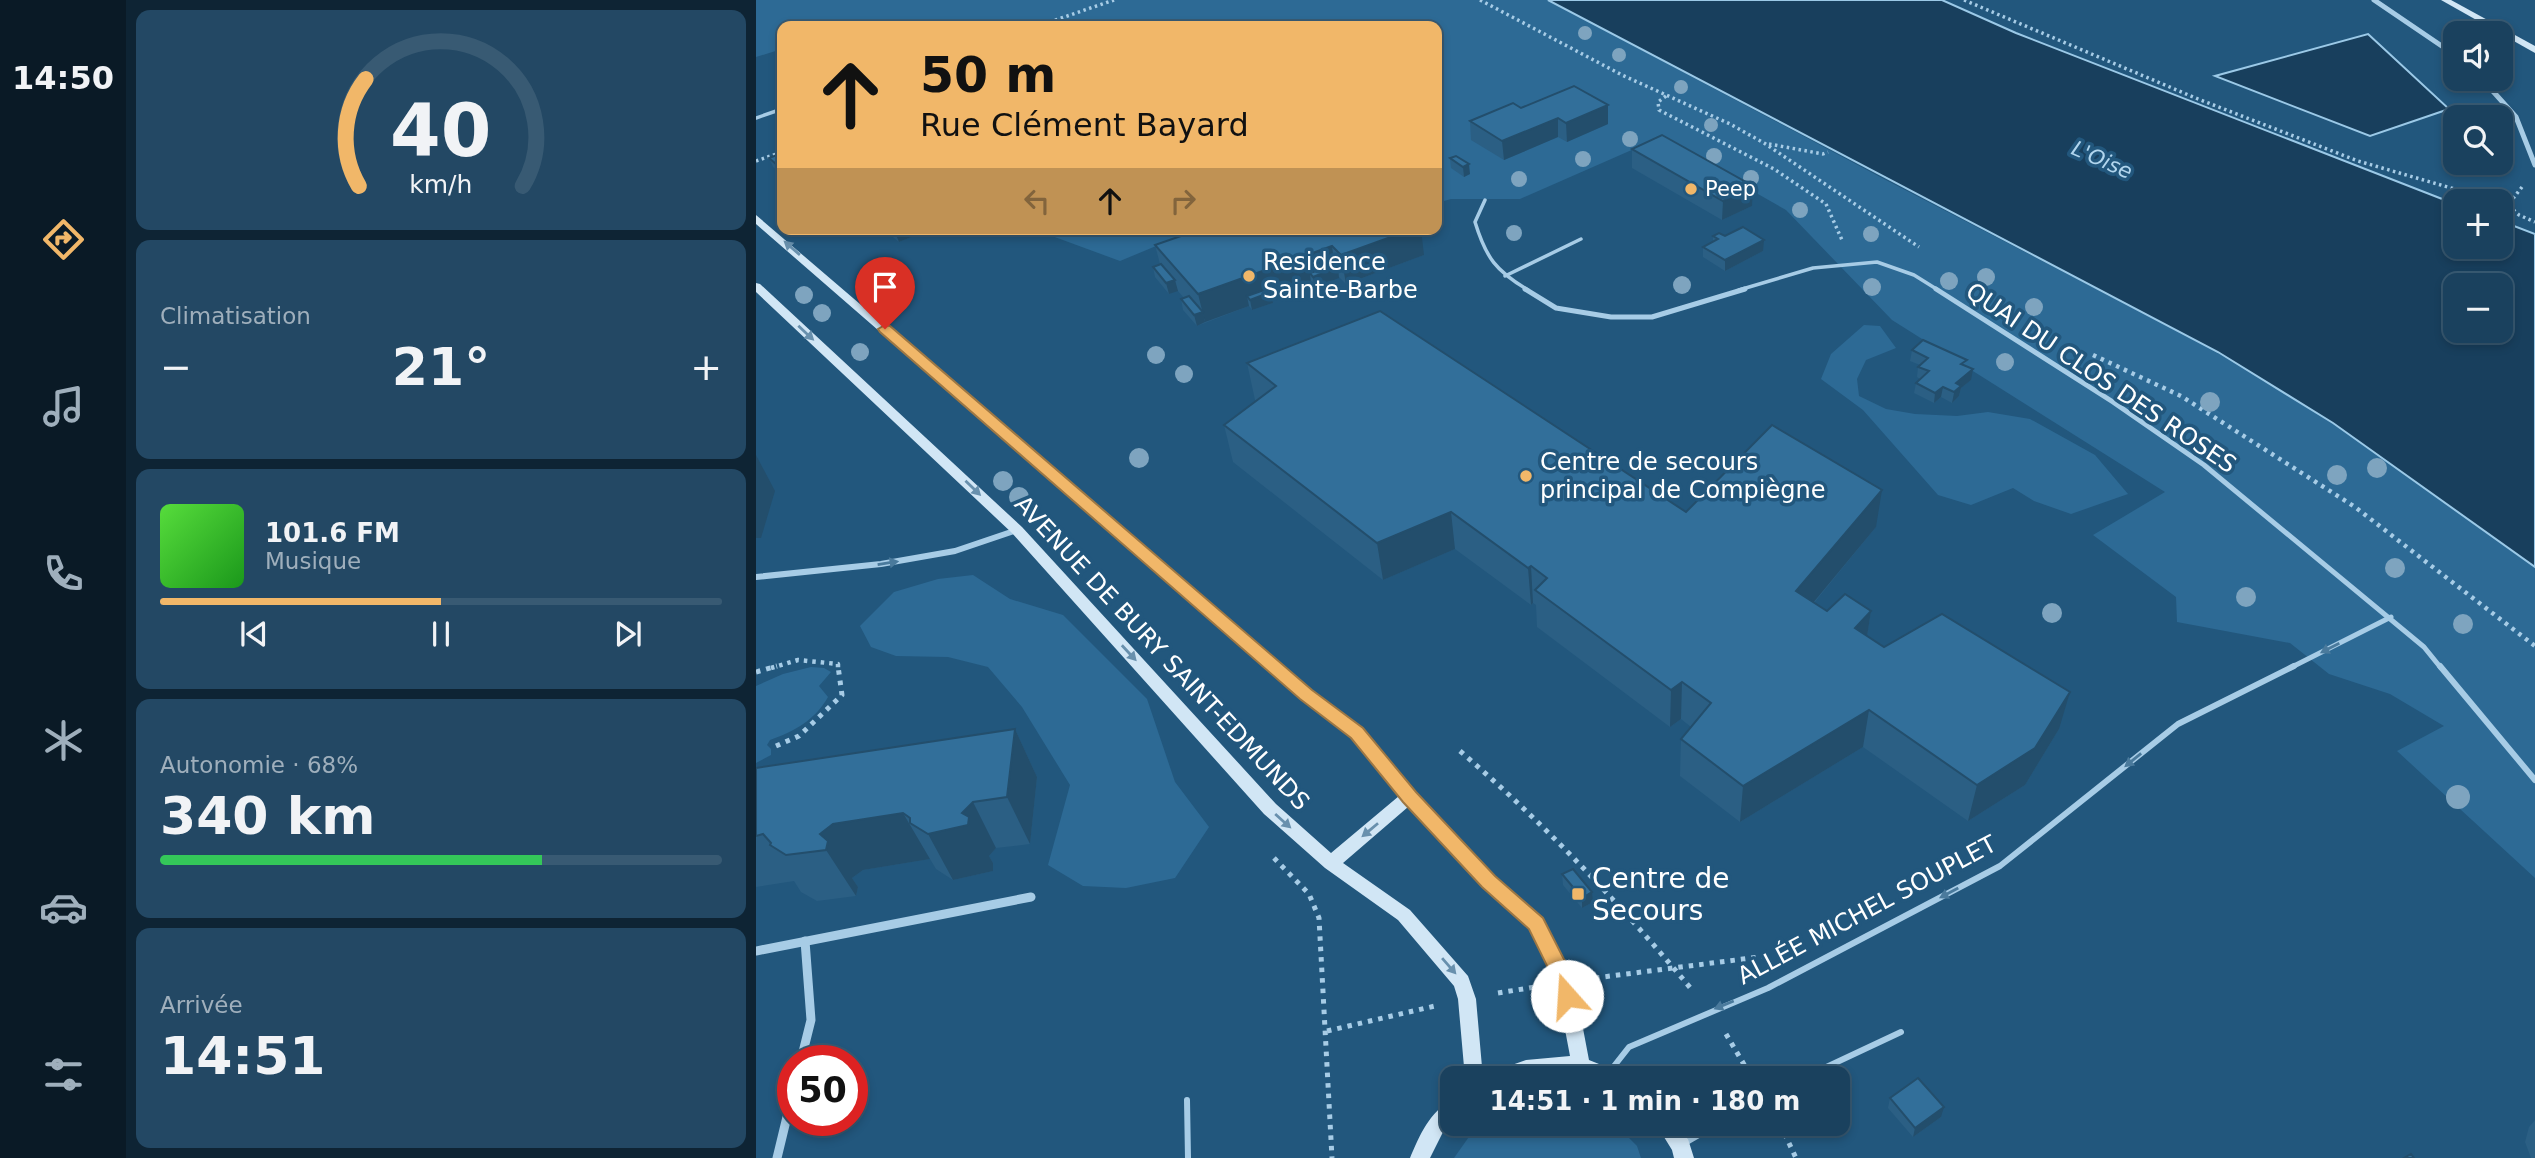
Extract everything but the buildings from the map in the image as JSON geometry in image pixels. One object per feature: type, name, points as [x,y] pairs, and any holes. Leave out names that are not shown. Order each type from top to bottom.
[{"type":"main road","points":[[2445,0],[2535,50]]},
{"type":"main road","name":"AVENUE DE BURY SAINT-EDMUNDS","points":[[756,218],[1306,694],[1357,733],[1409,797]]},
{"type":"main road","name":"AVENUE DE BURY SAINT-EDMUNDS","points":[[756,286],[1017,530],[1270,809],[1331,863],[1404,915],[1462,982],[1467,999],[1473,1066]]},
{"type":"main road","points":[[1331,863],[1409,797],[1488,881],[1536,923],[1565,981],[1581,1066]]},
{"type":"main road","points":[[1539,1066],[1554,1063],[1574,1066]]},
{"type":"main road","points":[[1420,1158],[1440,1121]]},
{"type":"main road","points":[[1672,1136],[1682,1152]]},
{"type":"street","points":[[2374,0],[2443,47]]},
{"type":"street","points":[[2493,91],[2516,117],[2535,165]]},
{"type":"street","points":[[756,577],[881,564],[955,551],[1017,530]]},
{"type":"street","points":[[756,951],[1031,897]]},
{"type":"street","points":[[805,941],[811,1020],[805,1045]]},
{"type":"street","points":[[777,1158],[782,1136]]},
{"type":"lane","points":[[756,118],[777,112]]},
{"type":"lane","name":"QUAI DU CLOS DES ROSES","points":[[1485,200],[1475,222],[1484,252],[1505,276],[1556,308],[1611,317],[1652,317],[1813,268],[1853,262],[1877,262],[1914,275],[2113,402],[2204,465],[2391,617],[2424,647],[2535,780]]},
{"type":"lane","points":[[1505,276],[1581,239]]},
{"type":"lane","name":"ALLÉE MICHEL SOUPLET","points":[[1617,1066],[1629,1048],[1768,988],[2000,866],[2178,724],[2391,617]]},
{"type":"lane","points":[[1829,1066],[1901,1032]]},
{"type":"lane","points":[[1187,1100],[1188,1158]]},
{"type":"lane","points":[[1682,1152],[1703,1136]]},
{"type":"path","points":[[1053,21],[1114,0]]},
{"type":"path","points":[[1964,0],[2198,99],[2358,161],[2454,189]]},
{"type":"path","points":[[1666,96],[1658,102],[1659,110],[1774,169],[1826,204],[1853,262]]},
{"type":"path","points":[[1764,143],[1823,154],[1828,152]]},
{"type":"path","points":[[756,161],[777,154]]},
{"type":"path","points":[[2513,197],[2518,189],[2526,185]]},
{"type":"path","points":[[2513,210],[2535,222]]},
{"type":"path","points":[[756,672],[798,660],[838,664],[842,695],[799,736],[776,746]]},
{"type":"path","points":[[1460,751],[1494,780],[1636,923],[1710,1011],[1744,1066]]},
{"type":"path","points":[[1272,857],[1308,894],[1319,918],[1332,1158]]},
{"type":"path","points":[[1327,1031],[1467,999],[1565,981],[1772,955]]},
{"type":"path","points":[[1786,1136],[1796,1158]]},
{"type":"shaded area","points":[[756,0],[1548,0],[1882,178],[2218,352],[2333,423],[2535,567],[2535,878],[2397,751],[2444,726],[2390,694],[2329,674],[2290,643],[2177,622],[2176,597],[2093,535],[2165,492],[1892,320],[1786,210],[1659,138],[1520,199],[1451,199],[1442,202],[1442,21],[777,21],[777,51],[756,57]]},
{"type":"shaded area","points":[[1049,235],[1183,235],[1120,261]]},
{"type":"shaded area","points":[[1864,325],[1880,326],[1896,348],[1866,360],[1857,379],[1859,396],[1886,409],[1915,414],[1957,416],[1988,412],[2030,419],[2095,455],[2128,494],[2071,514],[2034,501],[2013,488],[1971,505],[1938,495],[1863,410],[1821,379],[1831,354]]},
{"type":"shaded area","points":[[973,575],[1010,599],[1063,615],[1147,699],[1175,782],[1209,827],[1175,878],[1126,888],[1083,886],[1048,865],[1070,785],[1022,707],[988,667],[948,657],[896,656],[871,647],[860,626],[894,592],[938,579]]},
{"type":"shaded area","points":[[811,667],[824,668],[831,672],[819,686],[828,697],[804,724],[770,740],[767,745],[771,749],[771,755],[756,763],[756,686],[783,674]]},
{"type":"shaded area","points":[[1470,1136],[1627,1136],[1637,1146],[1641,1158],[1454,1158]]},
{"type":"water","name":"L'Oise","points":[[1548,0],[1942,0],[2016,33],[2443,199],[2443,259],[2513,259],[2513,226],[2535,234],[2535,567],[2333,423],[2218,352]]},
{"type":"water","points":[[2368,34],[2445,105],[2443,111],[2370,136],[2215,76]]},
{"type":"place","name":"Peep","points":[[1691,189]]},
{"type":"place","name":"Residence Sainte-Barbe","points":[[1249,276]]},
{"type":"place","name":"Centre de secours principal de Compiègne","points":[[1526,476]]},
{"type":"place","name":"Centre de Secours","points":[[1578,894]]},
{"type":"route","points":[[885,329],[1306,694],[1357,733],[1409,797],[1488,881],[1536,923],[1565,981],[1567,996]]}]
